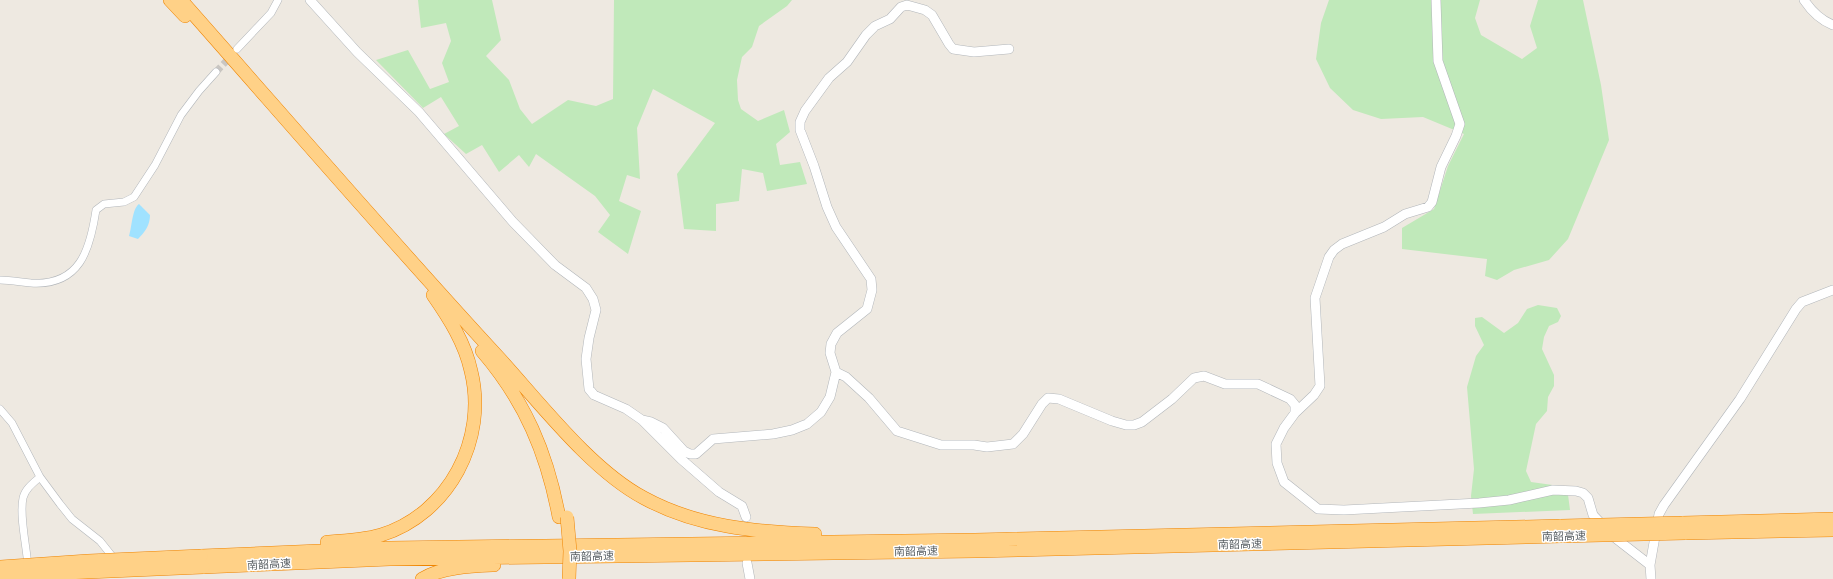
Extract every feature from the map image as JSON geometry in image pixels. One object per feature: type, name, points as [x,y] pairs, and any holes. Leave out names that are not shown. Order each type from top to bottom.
[{"type":"highway","points":[[170,0],[421,279],[486,356],[522,408],[546,459],[563,517],[562,579]]},
{"type":"highway","points":[[182,0],[493,351],[573,439],[622,484],[643,498],[683,516],[723,526],[751,530],[975,540]]},
{"type":"highway","points":[[0,567],[88,561],[165,550],[200,557],[341,542],[380,535],[405,524],[429,508],[448,488],[460,468],[474,427],[474,387],[464,346],[443,309],[421,279]]},
{"type":"highway","points":[[493,351],[519,388],[534,416],[554,462],[570,551],[569,579]]},
{"type":"highway","name":"南韶高速","points":[[0,578],[200,557],[390,548],[1561,531],[1684,528],[1833,519]]},
{"type":"highway","name":"南韶高速","points":[[1684,528],[1833,530]]},
{"type":"highway","name":"南韶高速","points":[[200,557],[390,559],[975,551],[1561,531]]},
{"type":"highway","points":[[422,579],[428,575],[452,569],[486,566],[649,560],[711,554]]},
{"type":"street","points":[[237,49],[271,13],[278,0]]},
{"type":"street","points":[[310,0],[357,52],[419,112],[513,222],[555,265],[586,288],[593,298],[596,310],[589,338],[586,360],[589,390],[594,395],[626,409],[642,420],[681,459],[719,492],[742,506],[746,517]]},
{"type":"street","points":[[1436,0],[1438,61],[1460,124],[1441,168],[1432,202],[1428,207],[1405,214],[1384,227],[1352,239],[1334,250],[1329,257],[1315,298],[1320,386],[1314,395],[1295,413],[1284,428],[1276,444],[1277,463],[1284,482],[1318,509],[1344,510],[1479,503],[1515,499],[1553,490],[1576,491],[1583,493],[1588,498],[1592,515],[1614,538],[1650,566]]},
{"type":"street","points":[[1804,0],[1811,10],[1823,21],[1833,25]]},
{"type":"street","points":[[642,420],[651,422],[663,428],[684,451],[690,454],[696,454],[713,439],[773,434],[792,430],[807,424],[821,412],[830,397],[836,372],[830,353],[832,344],[837,333],[867,310],[872,290],[871,279],[836,226],[827,207],[814,166],[800,130],[800,122],[829,78],[847,62],[866,35],[875,26],[890,19],[901,7],[907,5],[925,10],[932,15],[946,41],[953,49],[974,52],[1009,49]]},
{"type":"street","points":[[0,280],[31,283],[48,282],[67,276],[76,270],[90,243],[96,210],[104,204],[124,202],[134,197],[155,165],[181,115],[216,72]]},
{"type":"street","points":[[1650,579],[1650,566],[1659,514],[1664,505],[1740,399],[1796,309],[1802,302],[1833,290]]},
{"type":"street","points":[[836,372],[846,377],[869,398],[897,431],[931,443],[950,446],[974,445],[987,447],[1013,444],[1023,434],[1042,404],[1048,398],[1059,399],[1112,421],[1126,425],[1142,422],[1163,406],[1194,378],[1204,376],[1225,384],[1258,384],[1290,399],[1295,405],[1295,413]]},
{"type":"street","points":[[0,409],[12,423],[40,477],[72,520],[100,540],[131,579]]},
{"type":"street","points":[[29,579],[22,516],[23,498],[29,485],[40,477]]},
{"type":"street","points":[[747,563],[750,579]]},
{"type":"green space","points":[[418,0],[492,0],[501,40],[486,56],[509,80],[520,109],[532,124],[568,100],[596,106],[613,99],[614,0],[792,0],[787,6],[759,26],[752,47],[742,57],[737,80],[738,100],[741,109],[758,121],[784,110],[790,132],[776,144],[780,165],[800,162],[807,184],[767,191],[763,173],[742,169],[739,201],[716,204],[716,231],[684,229],[677,174],[715,123],[653,89],[637,128],[640,179],[627,175],[619,201],[641,211],[628,254],[598,232],[610,215],[595,196],[536,154],[529,167],[519,155],[499,172],[482,145],[466,154],[444,134],[459,126],[441,97],[423,108],[376,60],[408,50],[430,89],[449,82],[442,63],[451,41],[446,23],[421,28]]},
{"type":"green space","points":[[1329,0],[1480,0],[1475,18],[1481,35],[1522,59],[1537,48],[1530,26],[1538,0],[1583,0],[1601,85],[1609,140],[1568,239],[1549,260],[1514,270],[1497,280],[1485,276],[1487,259],[1402,249],[1402,228],[1434,209],[1448,166],[1464,134],[1423,117],[1381,119],[1353,110],[1330,88],[1316,59],[1321,23]]},
{"type":"green space","points":[[1538,305],[1557,308],[1561,316],[1558,322],[1549,326],[1544,337],[1542,349],[1554,375],[1554,386],[1548,397],[1547,411],[1536,424],[1526,471],[1531,482],[1567,487],[1570,510],[1473,514],[1471,496],[1474,469],[1467,387],[1476,356],[1484,345],[1475,326],[1475,318],[1482,317],[1504,333],[1518,323],[1527,309]]},
{"type":"water","points":[[139,204],[150,215],[147,228],[138,239],[129,236],[135,210]]},
{"type":"tunnel","points":[[216,72],[233,54]]}]
